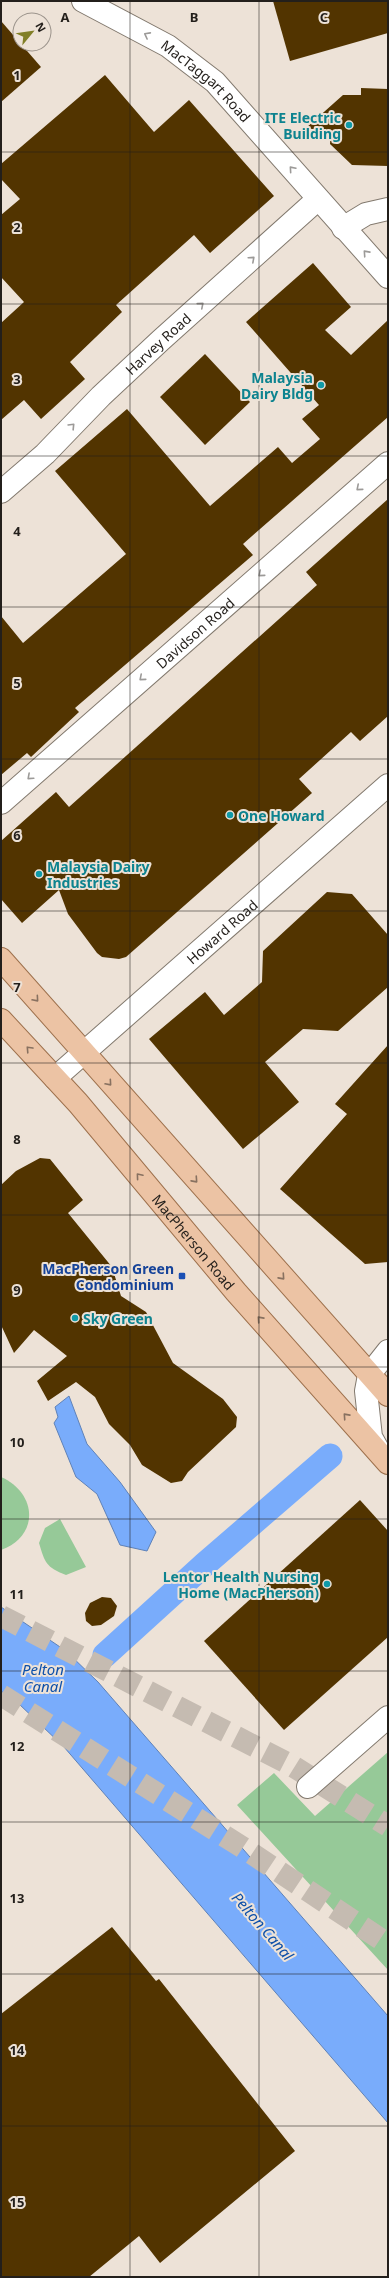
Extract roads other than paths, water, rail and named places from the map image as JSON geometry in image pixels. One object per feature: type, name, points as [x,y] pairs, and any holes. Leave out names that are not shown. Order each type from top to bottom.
[{"type":"main road","points":[[1,959],[388,1395]]},
{"type":"main road","name":"MacPherson Road","points":[[1,1020],[55,1078],[236,1292],[385,1459]]},
{"type":"street","name":"MacTaggart Road","points":[[83,1],[168,46],[215,82],[388,278]]},
{"type":"street","name":"Harvey Road","points":[[1,492],[45,454],[101,396],[318,199]]},
{"type":"street","points":[[343,228],[366,214],[388,209]]},
{"type":"street","name":"Davidson Road","points":[[1,804],[388,463]]},
{"type":"street","name":"Howard Road","points":[[55,1078],[388,785]]},
{"type":"street","points":[[385,1459],[371,1437],[366,1391],[369,1375],[388,1350]]},
{"type":"street","points":[[308,1787],[388,1716]]},
{"type":"water","points":[[69,1396],[87,1444],[120,1482],[156,1532],[147,1551],[120,1545],[97,1494],[76,1477],[54,1423],[58,1417],[55,1407]]},
{"type":"water","name":"Pelton Canal","points":[[1,1607],[66,1651],[98,1682],[388,2016],[388,2123],[64,1747],[18,1703],[1,1691]]},
{"type":"waterway","points":[[105,1655],[204,1565],[330,1456]]},
{"type":"tunnel","points":[[1,1616],[291,1765],[388,1826]]},
{"type":"tunnel","points":[[1,1695],[242,1847],[388,1944]]},
{"type":"place","name":"ITE Electric Building","points":[[349,125]]},
{"type":"place","name":"Malaysia Dairy Bldg","points":[[321,385]]},
{"type":"place","name":"One Howard","points":[[230,815]]},
{"type":"place","name":"Malaysia Dairy Industries","points":[[39,874]]},
{"type":"place","name":"MacPherson Green Condominium","points":[[182,1276]]},
{"type":"place","name":"Sky Green","points":[[75,1318]]},
{"type":"place","name":"Lentor Health Nursing Home (MacPherson)","points":[[327,1584]]}]
